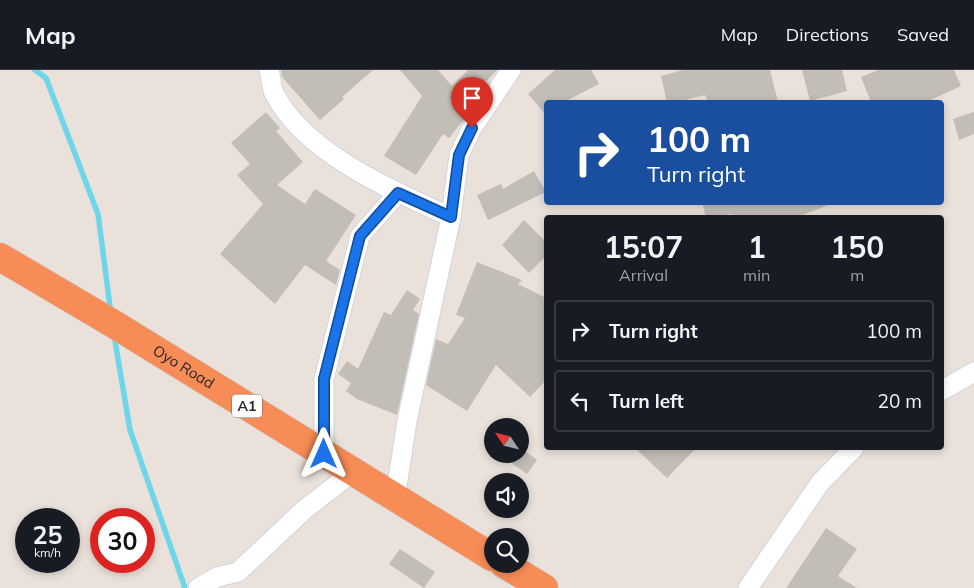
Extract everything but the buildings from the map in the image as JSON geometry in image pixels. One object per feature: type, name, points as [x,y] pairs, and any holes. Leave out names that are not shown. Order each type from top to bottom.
[{"type":"highway","name":"Oyo Road","points":[[0,257],[112,323],[484,552]]},
{"type":"highway","points":[[519,573],[544,588]]},
{"type":"street","points":[[269,70],[273,91],[288,113],[306,133],[343,162],[398,193],[451,217]]},
{"type":"street","points":[[395,498],[407,421],[451,217],[459,155],[472,128],[511,70]]},
{"type":"street","points":[[324,454],[324,379],[360,236],[398,193]]},
{"type":"street","points":[[944,389],[974,372]]},
{"type":"street","points":[[748,588],[820,483],[852,450]]},
{"type":"street","points":[[200,586],[217,577],[238,572],[306,509],[353,472]]},
{"type":"waterway","points":[[35,70],[46,78],[98,214],[111,314]]},
{"type":"waterway","points":[[114,335],[130,430],[185,588]]},
{"type":"route","points":[[324,454],[324,379],[360,236],[398,193],[451,217],[459,155],[472,128]]}]
